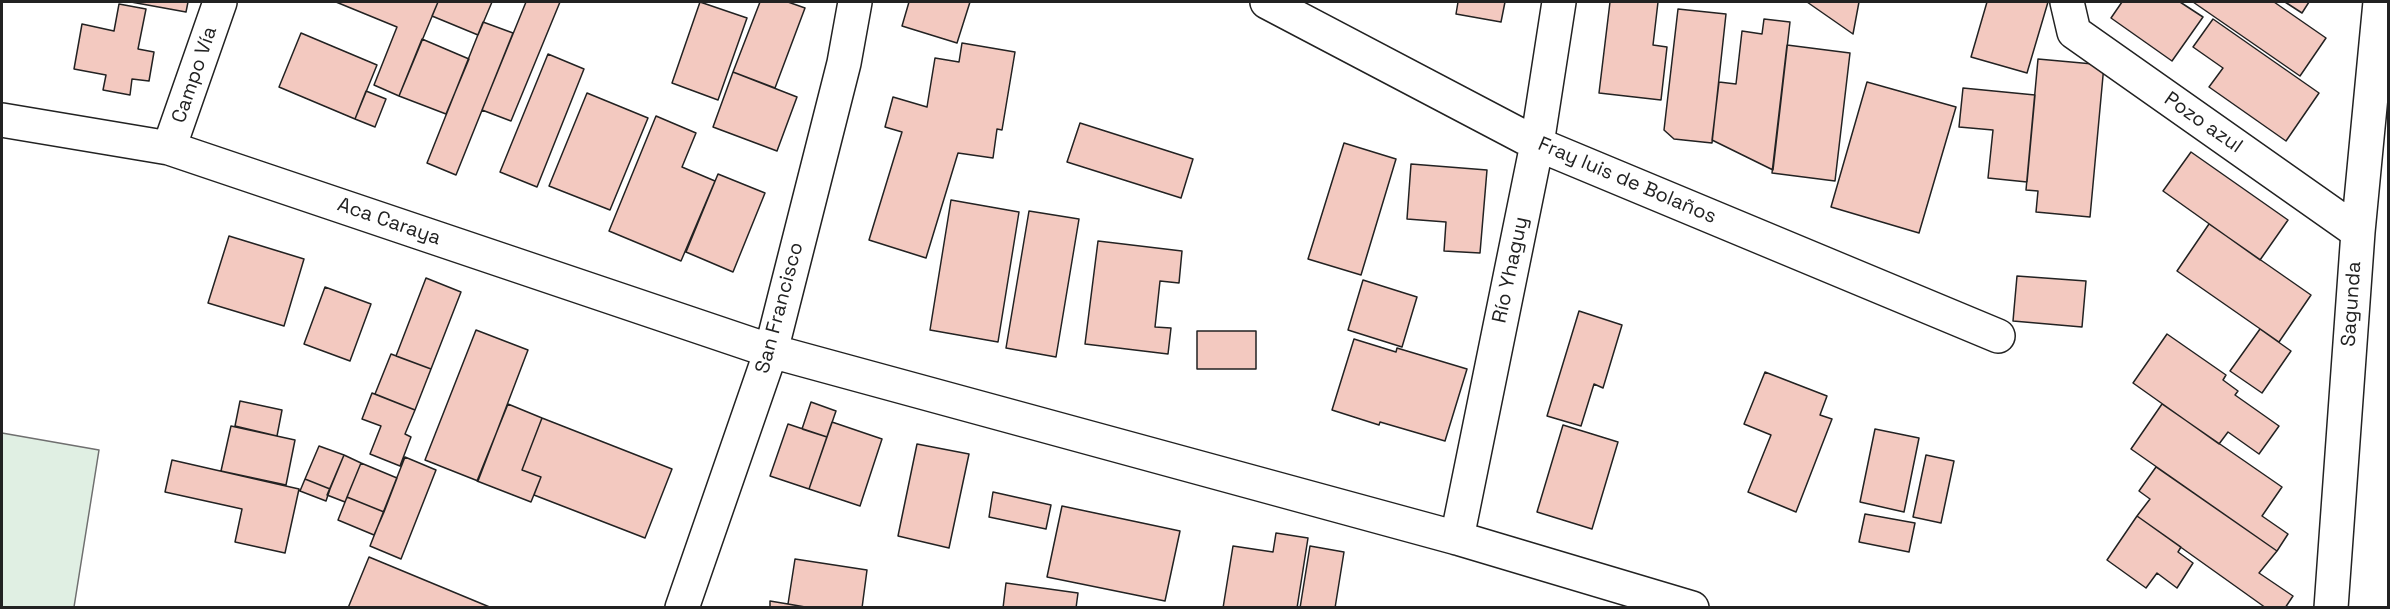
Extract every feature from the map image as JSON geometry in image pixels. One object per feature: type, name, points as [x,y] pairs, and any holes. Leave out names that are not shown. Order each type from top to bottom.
[{"type":"street","name":"Campo Vía","points":[[169,148],[220,2]]},
{"type":"street","name":"San Francisco","points":[[682,608],[771,351],[844,63],[855,2]]},
{"type":"street","name":"Fray luis de Bolaños","points":[[1267,2],[1537,144],[1998,336]]},
{"type":"street","name":"Río Yhaguy","points":[[1456,538],[1537,144],[1559,2]]},
{"type":"street","name":"Pozo azul","points":[[2067,2],[2074,32],[2358,232]]},
{"type":"street","name":"Sagunda","points":[[2331,608],[2358,232],[2380,2]]},
{"type":"street","name":"Aca Caraya","points":[[2,120],[169,148],[771,351],[1456,538],[1692,608]]},
{"type":"green space","points":[[2,433],[99,450],[74,607],[2,607]]},
{"type":"building","points":[[131,2],[188,2],[186,12]]},
{"type":"building","points":[[336,2],[438,2],[399,96],[374,85],[397,27]]},
{"type":"building","points":[[438,2],[492,2],[478,35],[432,16]]},
{"type":"building","points":[[526,2],[560,2],[511,121],[482,110]]},
{"type":"building","points":[[700,2],[747,18],[718,100],[672,83]]},
{"type":"building","points":[[760,2],[788,2],[805,8],[775,88],[733,72]]},
{"type":"building","points":[[909,2],[970,2],[957,43],[902,26]]},
{"type":"building","points":[[1458,2],[1505,2],[1501,22],[1456,14]]},
{"type":"building","points":[[1610,2],[1658,2],[1653,45],[1667,47],[1661,100],[1599,93]]},
{"type":"building","points":[[1807,2],[1859,2],[1853,34]]},
{"type":"building","points":[[1987,2],[2048,2],[2027,73],[1971,57]]},
{"type":"building","points":[[2122,2],[2180,2],[2203,17],[2172,61],[2111,18]]},
{"type":"building","points":[[2193,2],[2274,2],[2326,38],[2300,76]]},
{"type":"building","points":[[2285,2],[2309,2],[2302,13]]},
{"type":"building","points":[[119,4],[146,9],[138,49],[154,52],[149,81],[132,79],[130,95],[103,90],[106,75],[74,69],[82,24],[114,31]]},
{"type":"building","points":[[1678,9],[1726,14],[1712,143],[1674,139],[1664,130]]},
{"type":"building","points":[[1764,19],[1790,22],[1773,170],[1712,140],[1719,82],[1736,84],[1742,31],[1762,34]]},
{"type":"building","points":[[2213,19],[2319,93],[2286,141],[2209,87],[2223,68],[2193,47]]},
{"type":"building","points":[[483,22],[513,33],[456,175],[427,163]]},
{"type":"building","points":[[301,33],[377,65],[355,119],[279,87]]},
{"type":"building","points":[[422,39],[469,59],[446,114],[399,96]]},
{"type":"building","points":[[962,43],[1015,52],[1002,130],[997,129],[993,158],[958,153],[926,258],[869,240],[902,132],[885,127],[893,97],[927,107],[935,58],[959,62]]},
{"type":"building","points":[[1787,45],[1850,53],[1835,181],[1772,173]]},
{"type":"building","points":[[548,54],[584,69],[537,187],[500,172]]},
{"type":"building","points":[[2038,59],[2104,65],[2090,217],[2036,212],[2038,191],[2026,190]]},
{"type":"building","points":[[733,72],[797,97],[777,151],[713,127]]},
{"type":"building","points":[[1867,82],[1956,107],[1919,233],[1831,207]]},
{"type":"building","points":[[1963,88],[2035,95],[2027,182],[1988,178],[1993,130],[1959,127]]},
{"type":"building","points":[[366,91],[386,99],[375,127],[355,119]]},
{"type":"building","points":[[587,93],[648,118],[610,210],[549,186]]},
{"type":"building","points":[[656,116],[696,133],[682,167],[715,181],[681,261],[609,231]]},
{"type":"building","points":[[1080,123],[1193,159],[1181,198],[1067,162]]},
{"type":"building","points":[[1344,143],[1396,159],[1361,275],[1308,259]]},
{"type":"building","points":[[2191,152],[2288,220],[2260,260],[2163,191]]},
{"type":"building","points":[[1411,164],[1487,170],[1480,253],[1444,251],[1446,222],[1407,219]]},
{"type":"building","points":[[718,174],[765,193],[733,272],[686,252]]},
{"type":"building","points":[[951,200],[1019,212],[998,342],[930,330]]},
{"type":"building","points":[[1029,211],[1079,219],[1056,357],[1006,348]]},
{"type":"building","points":[[2209,224],[2311,295],[2279,342],[2177,271]]},
{"type":"building","points":[[229,236],[304,259],[284,326],[208,303]]},
{"type":"building","points":[[1098,241],[1182,251],[1179,283],[1160,281],[1155,327],[1171,328],[1168,354],[1085,344]]},
{"type":"building","points":[[2017,276],[2086,281],[2082,327],[2013,321]]},
{"type":"building","points":[[426,278],[461,292],[431,369],[396,356]]},
{"type":"building","points":[[1363,280],[1417,297],[1402,347],[1348,330]]},
{"type":"building","points":[[325,287],[371,304],[350,361],[304,344]]},
{"type":"building","points":[[1579,311],[1622,325],[1603,388],[1594,384],[1581,426],[1547,416]]},
{"type":"building","points":[[2260,329],[2291,351],[2262,393],[2230,371]]},
{"type":"building","points":[[476,330],[528,350],[478,481],[425,460]]},
{"type":"building","points":[[1197,331],[1256,331],[1256,369],[1197,369]]},
{"type":"building","points":[[2167,334],[2226,375],[2223,380],[2238,391],[2235,395],[2279,426],[2259,454],[2228,432],[2219,444],[2133,383]]},
{"type":"building","points":[[1354,339],[1396,352],[1397,348],[1467,369],[1445,441],[1380,422],[1379,425],[1332,410]]},
{"type":"building","points":[[391,354],[431,369],[415,410],[375,394]]},
{"type":"building","points":[[1765,372],[1827,396],[1820,415],[1832,419],[1796,512],[1748,492],[1771,435],[1744,424]]},
{"type":"building","points":[[372,393],[415,410],[405,434],[411,437],[400,466],[370,454],[381,426],[362,419]]},
{"type":"building","points":[[240,401],[282,410],[277,436],[235,426]]},
{"type":"building","points":[[811,402],[836,411],[827,437],[802,429]]},
{"type":"building","points":[[508,404],[542,418],[522,470],[541,477],[531,502],[477,481]]},
{"type":"building","points":[[2162,404],[2282,487],[2262,516],[2288,534],[2277,551],[2131,449]]},
{"type":"building","points":[[542,418],[672,469],[645,538],[534,495],[541,477],[522,470]]},
{"type":"building","points":[[832,422],[882,439],[860,506],[809,489]]},
{"type":"building","points":[[788,424],[827,437],[809,489],[770,476]]},
{"type":"building","points":[[1563,425],[1618,442],[1592,529],[1537,512]]},
{"type":"building","points":[[231,426],[295,440],[286,485],[221,471]]},
{"type":"building","points":[[1875,429],[1919,438],[1904,512],[1860,502]]},
{"type":"building","points":[[917,444],[969,454],[949,548],[898,536]]},
{"type":"building","points":[[319,446],[344,455],[330,489],[305,479]]},
{"type":"building","points":[[344,455],[361,463],[345,502],[327,495]]},
{"type":"building","points":[[1926,455],[1954,461],[1941,523],[1913,517]]},
{"type":"building","points":[[405,457],[436,470],[401,559],[370,546]]},
{"type":"building","points":[[172,460],[299,489],[285,553],[235,542],[242,509],[165,492]]},
{"type":"building","points":[[361,463],[397,478],[384,512],[347,497]]},
{"type":"building","points":[[2156,467],[2277,551],[2259,573],[2293,596],[2285,608],[2266,608],[2137,516],[2150,499],[2139,491]]},
{"type":"building","points":[[305,479],[330,489],[326,501],[300,491]]},
{"type":"building","points":[[993,492],[1051,505],[1046,529],[989,517]]},
{"type":"building","points":[[347,497],[384,512],[374,535],[338,520]]},
{"type":"building","points":[[1062,506],[1180,531],[1165,601],[1047,577]]},
{"type":"building","points":[[1865,514],[1915,523],[1909,552],[1859,542]]},
{"type":"building","points":[[2137,516],[2181,547],[2178,552],[2193,563],[2177,588],[2157,573],[2146,588],[2107,560]]},
{"type":"building","points":[[1276,533],[1308,538],[1297,608],[1223,608],[1233,546],[1273,552]]},
{"type":"building","points":[[1310,546],[1344,552],[1335,608],[1300,608]]},
{"type":"building","points":[[369,557],[492,608],[348,608]]},
{"type":"building","points":[[795,559],[867,570],[862,608],[811,608],[788,604]]},
{"type":"building","points":[[1006,583],[1078,593],[1076,608],[1003,608]]},
{"type":"building","points":[[770,601],[788,604],[811,608],[770,608]]}]
